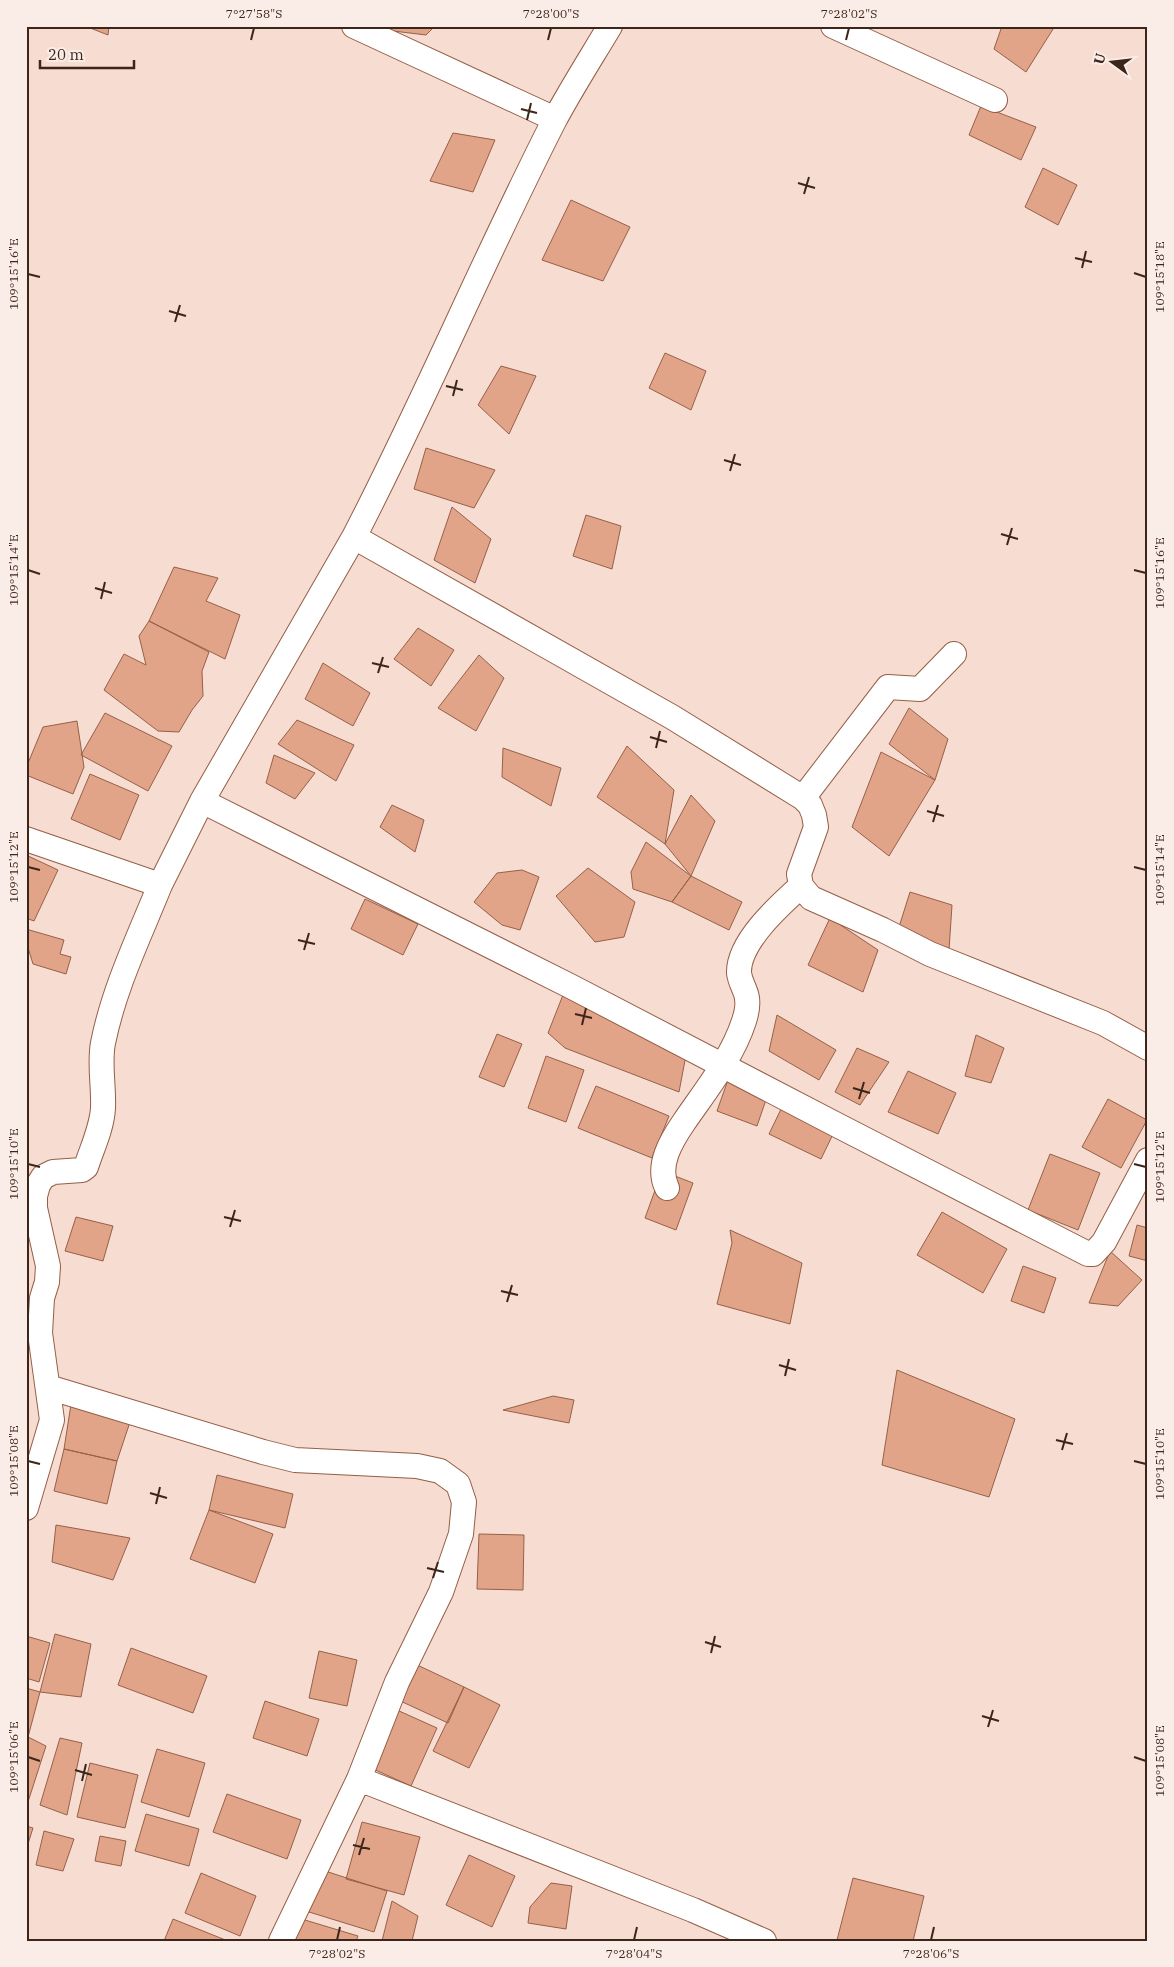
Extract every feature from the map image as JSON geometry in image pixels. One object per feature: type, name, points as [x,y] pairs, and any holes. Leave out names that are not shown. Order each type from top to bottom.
[{"type":"street","points":[[354,26],[555,119]]},
{"type":"street","points":[[26,1508],[52,1420],[40,1333],[42,1298],[47,1282],[48,1266],[35,1208],[36,1190],[43,1176],[53,1172],[82,1170],[86,1167],[103,1110],[102,1046],[114,997],[160,885],[202,801],[354,537],[390,468],[500,231],[555,119],[610,26]]},
{"type":"street","points":[[833,26],[995,100]]},
{"type":"street","points":[[354,537],[672,717],[803,798],[810,805],[816,827],[799,874],[801,886],[811,898],[883,930],[930,954],[1103,1022],[1148,1048]]},
{"type":"street","points":[[803,798],[888,687],[920,689],[954,654]]},
{"type":"street","points":[[202,801],[572,987],[1088,1254],[1093,1254],[1104,1242],[1148,1160]]},
{"type":"street","points":[[26,839],[160,885]]},
{"type":"street","points":[[667,1188],[662,1179],[664,1161],[673,1137],[737,1041],[746,1013],[746,993],[740,980],[739,968],[744,954],[754,935],[776,909],[801,886]]},
{"type":"street","points":[[48,1381],[264,1452],[295,1460],[417,1466],[440,1471],[458,1484],[464,1502],[461,1534],[441,1592],[397,1682],[360,1780],[281,1941]]},
{"type":"street","points":[[360,1780],[684,1906],[764,1941]]},
{"type":"building","points":[[85,26],[109,26],[108,35]]},
{"type":"building","points":[[387,26],[435,26],[426,35],[385,30]]},
{"type":"building","points":[[1002,26],[1055,26],[1026,72],[994,49]]},
{"type":"building","points":[[981,106],[1036,127],[1021,160],[969,135]]},
{"type":"building","points":[[453,133],[495,140],[473,192],[430,181]]},
{"type":"building","points":[[1043,168],[1077,185],[1058,225],[1025,207]]},
{"type":"building","points":[[571,200],[630,227],[603,281],[542,260]]},
{"type":"building","points":[[665,353],[706,371],[691,410],[649,388]]},
{"type":"building","points":[[501,366],[536,376],[509,434],[478,405]]},
{"type":"building","points":[[426,448],[495,470],[474,508],[414,489]]},
{"type":"building","points":[[452,507],[491,539],[475,583],[434,560]]},
{"type":"building","points":[[586,515],[621,526],[612,569],[573,556]]},
{"type":"building","points":[[174,567],[218,578],[206,601],[240,615],[225,659],[149,621]]},
{"type":"building","points":[[149,621],[209,652],[202,671],[203,696],[179,732],[158,731],[104,690],[124,654],[146,665],[139,636]]},
{"type":"building","points":[[418,628],[454,650],[431,686],[394,659]]},
{"type":"building","points":[[479,655],[504,678],[476,731],[438,708]]},
{"type":"building","points":[[323,663],[370,693],[353,726],[305,699]]},
{"type":"building","points":[[909,708],[948,739],[935,780],[889,744]]},
{"type":"building","points":[[105,713],[172,746],[148,791],[81,755]]},
{"type":"building","points":[[297,720],[354,745],[336,781],[278,744]]},
{"type":"building","points":[[77,721],[84,767],[73,794],[26,775],[26,768],[43,727]]},
{"type":"building","points":[[627,746],[674,790],[665,844],[597,797]]},
{"type":"building","points":[[503,748],[561,768],[551,806],[502,777]]},
{"type":"building","points":[[881,752],[935,780],[889,856],[852,827]]},
{"type":"building","points":[[274,755],[315,773],[295,799],[266,783]]},
{"type":"building","points":[[90,774],[139,795],[120,840],[71,819]]},
{"type":"building","points":[[691,795],[715,821],[691,876],[665,844]]},
{"type":"building","points":[[392,805],[424,820],[415,852],[380,827]]},
{"type":"building","points":[[646,842],[691,876],[672,902],[633,889],[631,872]]},
{"type":"building","points":[[26,855],[58,870],[34,921],[26,918]]},
{"type":"building","points":[[588,868],[635,902],[624,937],[595,942],[556,896]]},
{"type":"building","points":[[522,870],[539,877],[520,930],[502,925],[474,902],[497,873]]},
{"type":"building","points":[[691,876],[742,902],[729,930],[672,902]]},
{"type":"building","points":[[910,892],[952,905],[949,950],[899,927]]},
{"type":"building","points":[[365,899],[418,924],[403,955],[351,929]]},
{"type":"building","points":[[830,918],[878,950],[863,992],[808,965]]},
{"type":"building","points":[[26,929],[64,940],[60,954],[71,957],[66,974],[33,964],[26,941]]},
{"type":"building","points":[[563,995],[686,1055],[679,1092],[565,1048],[548,1033]]},
{"type":"building","points":[[777,1015],[836,1050],[819,1080],[769,1051]]},
{"type":"building","points":[[497,1034],[522,1044],[504,1087],[479,1077]]},
{"type":"building","points":[[976,1035],[1004,1048],[991,1083],[965,1076]]},
{"type":"building","points":[[857,1048],[889,1062],[860,1105],[835,1092]]},
{"type":"building","points":[[546,1056],[584,1070],[566,1122],[528,1108]]},
{"type":"building","points":[[908,1071],[956,1093],[938,1134],[888,1112]]},
{"type":"building","points":[[729,1077],[769,1091],[757,1126],[717,1111]]},
{"type":"building","points":[[596,1086],[669,1116],[652,1158],[578,1128]]},
{"type":"building","points":[[1108,1099],[1147,1120],[1121,1168],[1082,1147]]},
{"type":"building","points":[[784,1103],[836,1128],[821,1159],[769,1134]]},
{"type":"building","points":[[1050,1154],[1100,1173],[1078,1230],[1028,1210]]},
{"type":"building","points":[[662,1171],[693,1183],[676,1230],[645,1218]]},
{"type":"building","points":[[942,1212],[1007,1249],[983,1293],[917,1255]]},
{"type":"building","points":[[76,1217],[113,1226],[103,1261],[65,1251]]},
{"type":"building","points":[[1137,1225],[1148,1228],[1148,1261],[1129,1256]]},
{"type":"building","points":[[730,1230],[802,1263],[790,1324],[717,1304],[732,1243]]},
{"type":"building","points":[[1110,1251],[1142,1280],[1118,1306],[1089,1303]]},
{"type":"building","points":[[1023,1266],[1056,1278],[1044,1313],[1011,1301]]},
{"type":"building","points":[[897,1370],[1015,1419],[989,1497],[882,1465]]},
{"type":"building","points":[[553,1396],[574,1400],[569,1423],[503,1410]]},
{"type":"building","points":[[72,1398],[133,1413],[117,1461],[64,1449]]},
{"type":"building","points":[[64,1449],[117,1461],[107,1504],[54,1491]]},
{"type":"building","points":[[217,1475],[293,1494],[285,1528],[209,1510]]},
{"type":"building","points":[[209,1510],[273,1534],[255,1583],[190,1559]]},
{"type":"building","points":[[56,1525],[130,1538],[113,1580],[52,1562]]},
{"type":"building","points":[[479,1534],[524,1535],[523,1590],[477,1589]]},
{"type":"building","points":[[55,1634],[91,1644],[81,1697],[40,1692]]},
{"type":"building","points":[[26,1636],[50,1643],[39,1682],[26,1678]]},
{"type":"building","points":[[131,1648],[207,1676],[193,1713],[118,1685]]},
{"type":"building","points":[[319,1651],[357,1660],[347,1706],[309,1698]]},
{"type":"building","points":[[413,1663],[464,1687],[448,1723],[396,1699]]},
{"type":"building","points":[[464,1687],[500,1705],[469,1768],[433,1751]]},
{"type":"building","points":[[26,1688],[40,1692],[28,1737],[26,1736]]},
{"type":"building","points":[[265,1701],[319,1719],[307,1756],[253,1738]]},
{"type":"building","points":[[388,1706],[437,1728],[411,1786],[362,1764]]},
{"type":"building","points":[[26,1736],[46,1746],[26,1808]]},
{"type":"building","points":[[60,1738],[82,1743],[67,1815],[40,1805]]},
{"type":"building","points":[[157,1749],[205,1763],[189,1817],[141,1802]]},
{"type":"building","points":[[90,1763],[138,1775],[125,1828],[77,1817]]},
{"type":"building","points":[[227,1794],[301,1820],[287,1859],[213,1832]]},
{"type":"building","points":[[146,1814],[199,1829],[189,1866],[135,1851]]},
{"type":"building","points":[[362,1822],[420,1837],[404,1895],[346,1879]]},
{"type":"building","points":[[26,1826],[33,1828],[26,1850]]},
{"type":"building","points":[[44,1831],[74,1839],[63,1871],[36,1865]]},
{"type":"building","points":[[100,1836],[126,1841],[121,1866],[95,1861]]},
{"type":"building","points":[[469,1855],[515,1876],[492,1927],[446,1905]]},
{"type":"building","points":[[322,1870],[387,1891],[374,1932],[309,1912]]},
{"type":"building","points":[[201,1873],[256,1896],[240,1936],[185,1913]]},
{"type":"building","points":[[853,1878],[924,1896],[913,1941],[837,1940]]},
{"type":"building","points":[[551,1883],[572,1886],[566,1929],[528,1923],[530,1907]]},
{"type":"building","points":[[392,1901],[418,1916],[412,1941],[382,1941]]},
{"type":"building","points":[[295,1917],[358,1936],[356,1941],[290,1941]]},
{"type":"building","points":[[173,1919],[228,1941],[164,1941]]}]
